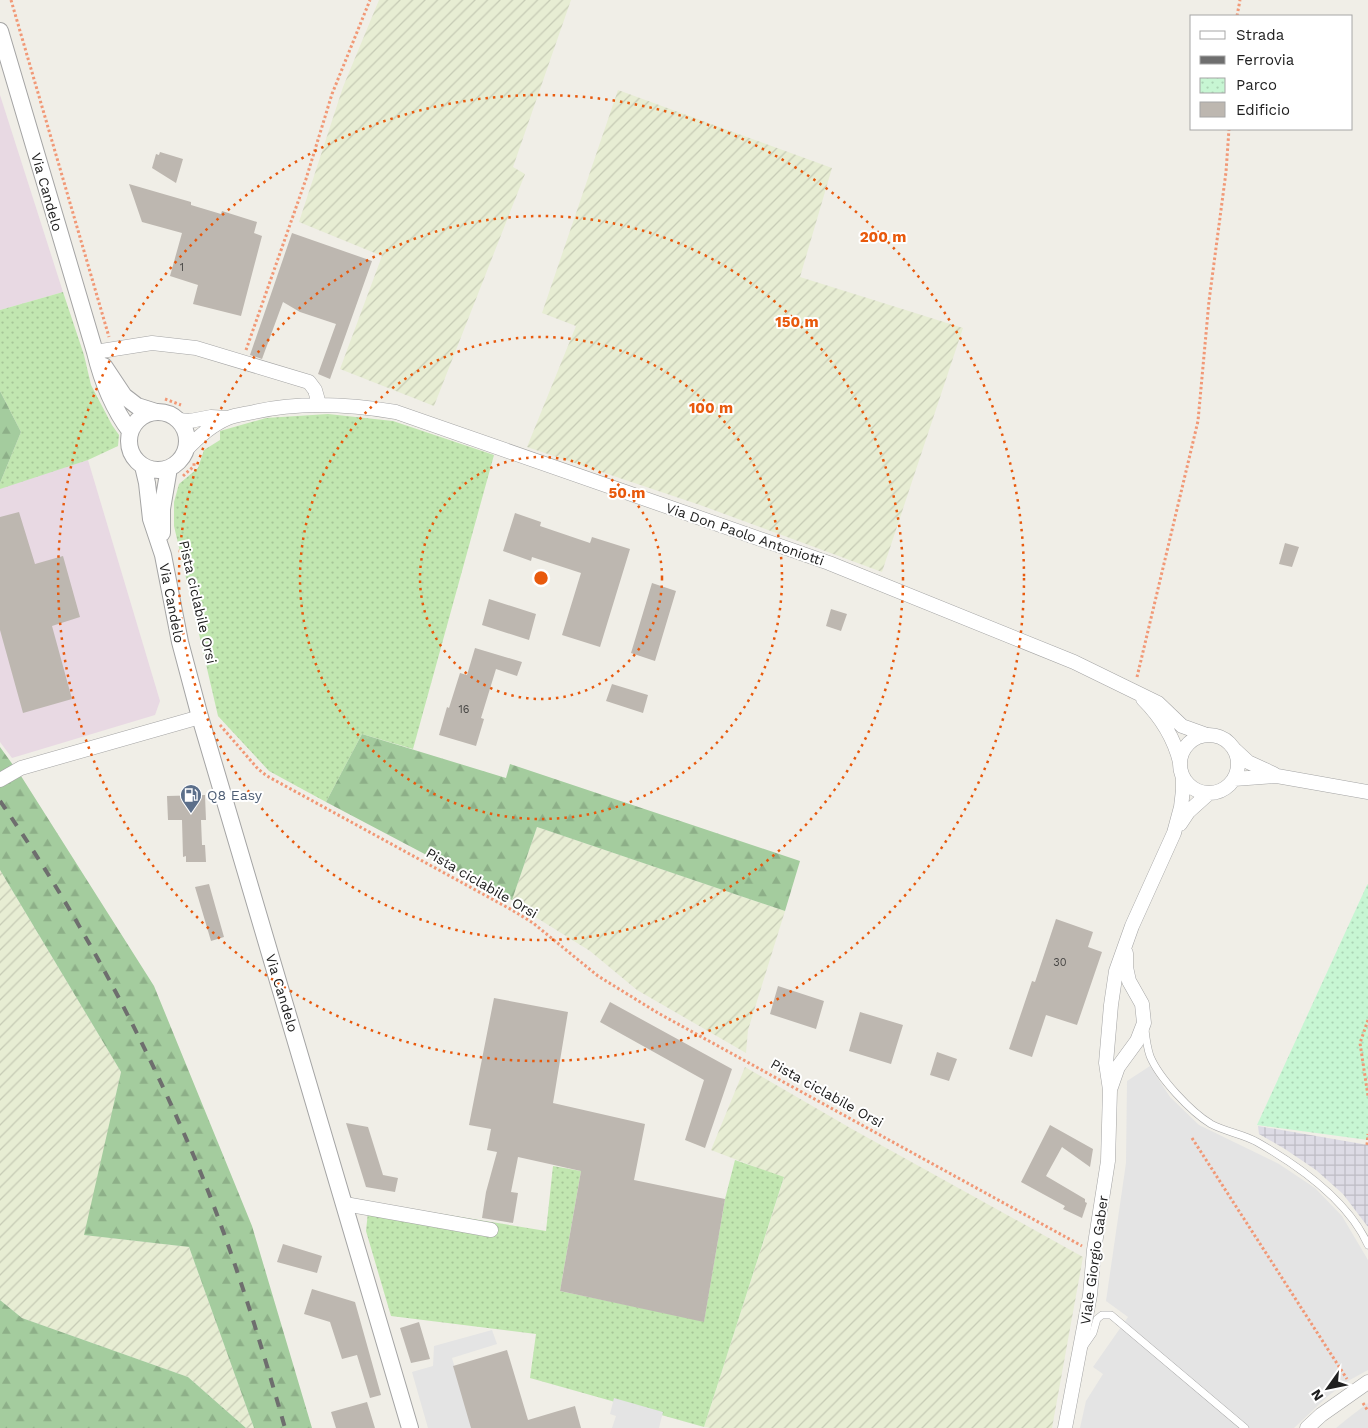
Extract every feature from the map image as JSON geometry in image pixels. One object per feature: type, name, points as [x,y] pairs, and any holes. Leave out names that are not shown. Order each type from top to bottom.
[{"type":"street","name":"Via Candelo","points":[[0,31],[95,352],[102,382],[122,421],[130,432]]},
{"type":"street","points":[[95,352],[152,343],[196,348],[325,386]]},
{"type":"street","name":"Via Candelo","points":[[95,352],[124,396],[137,406],[156,405],[164,413],[182,413]]},
{"type":"street","points":[[309,382],[315,390],[319,404]]},
{"type":"street","name":"Via Don Paolo Antoniotti","points":[[190,453],[195,441],[214,426],[229,418],[266,409],[319,404],[396,412],[829,564],[1065,659],[1134,690],[1158,703],[1182,726],[1207,735]]},
{"type":"street","points":[[156,405],[148,414],[134,424],[129,439],[132,455],[143,466],[151,470],[160,470],[174,474],[182,458],[190,453],[182,413]]},
{"type":"street","name":"Via Don Paolo Antoniotti","points":[[182,413],[190,421],[211,416],[229,418]]},
{"type":"street","name":"Via Candelo","points":[[143,466],[151,519],[163,555],[180,642],[208,719],[410,1428]]},
{"type":"street","name":"Via Candelo","points":[[163,555],[162,509],[174,474]]},
{"type":"street","name":"Via Don Paolo Antoniotti","points":[[1134,690],[1151,707],[1170,736],[1175,744],[1180,762]]},
{"type":"street","points":[[0,780],[21,768],[208,719]]},
{"type":"street","points":[[1234,749],[1238,764],[1234,779],[1223,790],[1208,794],[1193,789],[1183,777],[1180,762],[1182,754],[1192,740],[1207,735],[1222,738],[1234,749],[1248,762],[1277,776]]},
{"type":"street","points":[[1234,779],[1277,776],[1368,792]]},
{"type":"street","name":"Viale Giorgio Gaber","points":[[1065,1428],[1090,1295],[1094,1250],[1108,1161],[1110,1090],[1106,1063],[1116,971],[1132,926],[1174,833],[1181,807],[1183,777]]},
{"type":"street","name":"Viale Giorgio Gaber","points":[[1174,833],[1188,812],[1208,794]]},
{"type":"street","name":"Viale Giorgio Gaber","points":[[1110,1090],[1118,1067],[1137,1041],[1144,1023],[1142,1004],[1129,981],[1126,967],[1126,945]]},
{"type":"street","points":[[345,1204],[491,1230]]},
{"type":"street","points":[[1307,1428],[1321,1415],[1368,1382]]},
{"type":"lane","points":[[1144,1023],[1147,1045],[1157,1068],[1197,1114],[1212,1124],[1245,1136],[1296,1166],[1334,1199],[1356,1224],[1368,1245]]},
{"type":"lane","points":[[1078,1355],[1093,1333],[1097,1319],[1102,1315],[1110,1315],[1245,1428]]},
{"type":"path","points":[[11,0],[113,350]]},
{"type":"path","points":[[242,362],[306,179],[332,94],[370,0]]},
{"type":"path","points":[[1237,15],[1240,0]]},
{"type":"path","points":[[1134,690],[1198,421],[1209,301],[1226,172],[1229,130]]},
{"type":"path","points":[[156,405],[163,398],[182,413]]},
{"type":"path","points":[[174,474],[194,466],[190,453]]},
{"type":"path","name":"Pista ciclabile Orsi","points":[[208,719],[267,776],[512,910],[533,923],[598,976],[658,1014],[1073,1241],[1094,1250]]},
{"type":"path","points":[[1368,1020],[1360,1043],[1368,1096]]},
{"type":"path","points":[[1367,1145],[1368,1134]]},
{"type":"path","points":[[1192,1138],[1368,1411]]},
{"type":"shaded area","points":[[0,95],[63,292],[0,310]]},
{"type":"shaded area","points":[[88,460],[160,701],[155,715],[12,758],[0,742],[0,487]]},
{"type":"shaded area","points":[[1150,1066],[1170,1097],[1199,1125],[1279,1164],[1315,1188],[1342,1216],[1368,1260],[1368,1370],[1348,1381],[1328,1396],[1294,1428],[1080,1428],[1086,1401],[1103,1374],[1093,1367],[1128,1317],[1106,1301],[1126,1163],[1127,1081]]},
{"type":"shaded area","points":[[1258,1126],[1368,1145],[1368,1227],[1343,1194],[1316,1170],[1259,1134]]},
{"type":"shaded area","points":[[492,1330],[497,1344],[452,1358],[473,1428],[428,1428],[412,1372],[433,1366],[434,1346]]},
{"type":"shaded area","points":[[614,1398],[663,1412],[659,1428],[612,1428],[616,1416],[610,1414]]},
{"type":"shaded area","points":[[1368,1403],[1368,1428],[1336,1428],[1347,1419]]},
{"type":"green space","points":[[379,0],[571,0],[513,167],[525,174],[434,406],[340,369],[382,256],[299,222],[343,87]]},
{"type":"green space","points":[[618,90],[832,168],[800,277],[963,328],[882,572],[700,505],[527,447],[576,326],[542,313]]},
{"type":"green space","points":[[63,292],[84,355],[91,385],[119,435],[118,446],[88,460],[0,489],[0,483],[21,432],[0,391],[0,310]]},
{"type":"green space","points":[[0,391],[21,432],[0,483]]},
{"type":"green space","points":[[328,414],[393,421],[494,455],[413,749],[362,734],[326,802],[269,771],[218,716],[174,526],[174,502],[179,484],[198,468],[204,450],[220,440],[220,431],[266,418]]},
{"type":"green space","points":[[362,734],[506,778],[510,764],[800,861],[785,911],[537,827],[512,900],[326,802]]},
{"type":"green space","points":[[0,747],[21,776],[154,986],[252,1226],[312,1428],[254,1428],[189,1247],[84,1235],[121,1072],[0,870]]},
{"type":"green space","points":[[537,827],[785,911],[748,1030],[746,1053],[637,990],[590,951],[529,913],[512,900]]},
{"type":"green space","points":[[0,870],[121,1072],[85,1235],[189,1247],[254,1428],[246,1428],[188,1377],[22,1318],[0,1300]]},
{"type":"green space","points":[[1367,885],[1368,1140],[1257,1125]]},
{"type":"green space","points":[[745,1067],[852,1129],[1083,1257],[1052,1428],[704,1427],[784,1178],[711,1150]]},
{"type":"green space","points":[[735,1160],[784,1177],[704,1427],[530,1378],[536,1334],[391,1316],[366,1231],[369,1202],[546,1231],[553,1166],[581,1171],[560,1291],[704,1321],[725,1199]]},
{"type":"green space","points":[[0,1300],[22,1318],[188,1377],[246,1428],[0,1428]]},
{"type":"building","points":[[160,152],[183,159],[176,183],[152,168],[156,154],[159,155]]},
{"type":"building","points":[[129,184],[191,202],[191,205],[221,214],[222,211],[257,222],[254,233],[262,236],[241,316],[193,304],[198,285],[170,276],[182,233],[142,222]]},
{"type":"building","points":[[292,233],[372,261],[330,379],[318,374],[336,324],[300,312],[283,302],[262,359],[250,355]]},
{"type":"building","points":[[19,512],[35,564],[63,556],[80,617],[52,626],[72,699],[23,713],[0,630],[0,517]]},
{"type":"building","points":[[515,513],[541,522],[540,526],[590,543],[592,537],[630,549],[600,647],[562,635],[581,573],[532,557],[531,561],[503,551]]},
{"type":"building","points":[[1285,543],[1299,547],[1292,567],[1279,564]]},
{"type":"building","points":[[652,583],[676,591],[655,661],[631,653]]},
{"type":"building","points":[[489,599],[536,614],[529,640],[482,625]]},
{"type":"building","points":[[831,609],[847,614],[841,631],[826,626]]},
{"type":"building","points":[[475,648],[522,662],[517,676],[496,669],[481,718],[484,719],[476,746],[439,735],[460,673],[467,675]]},
{"type":"building","points":[[612,684],[648,695],[643,713],[606,701]]},
{"type":"building","points":[[205,795],[206,820],[201,820],[202,845],[205,845],[206,862],[186,862],[186,856],[183,857],[182,820],[168,820],[167,796]]},
{"type":"building","points":[[209,884],[224,937],[211,941],[195,887]]},
{"type":"building","points":[[1056,919],[1093,932],[1088,947],[1102,952],[1077,1025],[1046,1015],[1032,1057],[1009,1049],[1032,981],[1035,982]]},
{"type":"building","points":[[778,986],[824,1001],[816,1029],[770,1014]]},
{"type":"building","points":[[494,998],[568,1012],[553,1103],[645,1124],[634,1180],[725,1199],[704,1322],[560,1291],[581,1171],[518,1157],[511,1192],[518,1193],[513,1223],[482,1218],[486,1192],[497,1152],[487,1150],[491,1129],[469,1125]]},
{"type":"building","points":[[610,1002],[732,1069],[705,1148],[685,1140],[704,1080],[600,1022]]},
{"type":"building","points":[[860,1012],[903,1025],[891,1064],[849,1051]]},
{"type":"building","points":[[937,1052],[957,1059],[949,1081],[930,1075]]},
{"type":"building","points":[[346,1123],[368,1127],[383,1175],[398,1178],[395,1192],[366,1187]]},
{"type":"building","points":[[1050,1125],[1093,1149],[1090,1167],[1062,1147],[1046,1176],[1085,1199],[1087,1203],[1082,1218],[1063,1209],[1065,1206],[1021,1182]]},
{"type":"building","points":[[283,1244],[322,1256],[317,1273],[277,1262]]},
{"type":"building","points":[[312,1289],[355,1302],[381,1395],[370,1398],[357,1355],[342,1359],[330,1322],[304,1314]]},
{"type":"building","points":[[419,1322],[430,1359],[411,1363],[400,1328]]},
{"type":"building","points":[[507,1350],[528,1420],[575,1406],[581,1428],[471,1428],[453,1366]]},
{"type":"building","points":[[367,1402],[375,1428],[336,1428],[331,1412]]},
{"type":"railway","points":[[0,801],[57,888],[83,933],[132,1024],[177,1118],[211,1198],[234,1263],[256,1329],[285,1428]]},
{"type":"place","name":"Q8 Easy","points":[[191,814]]}]
